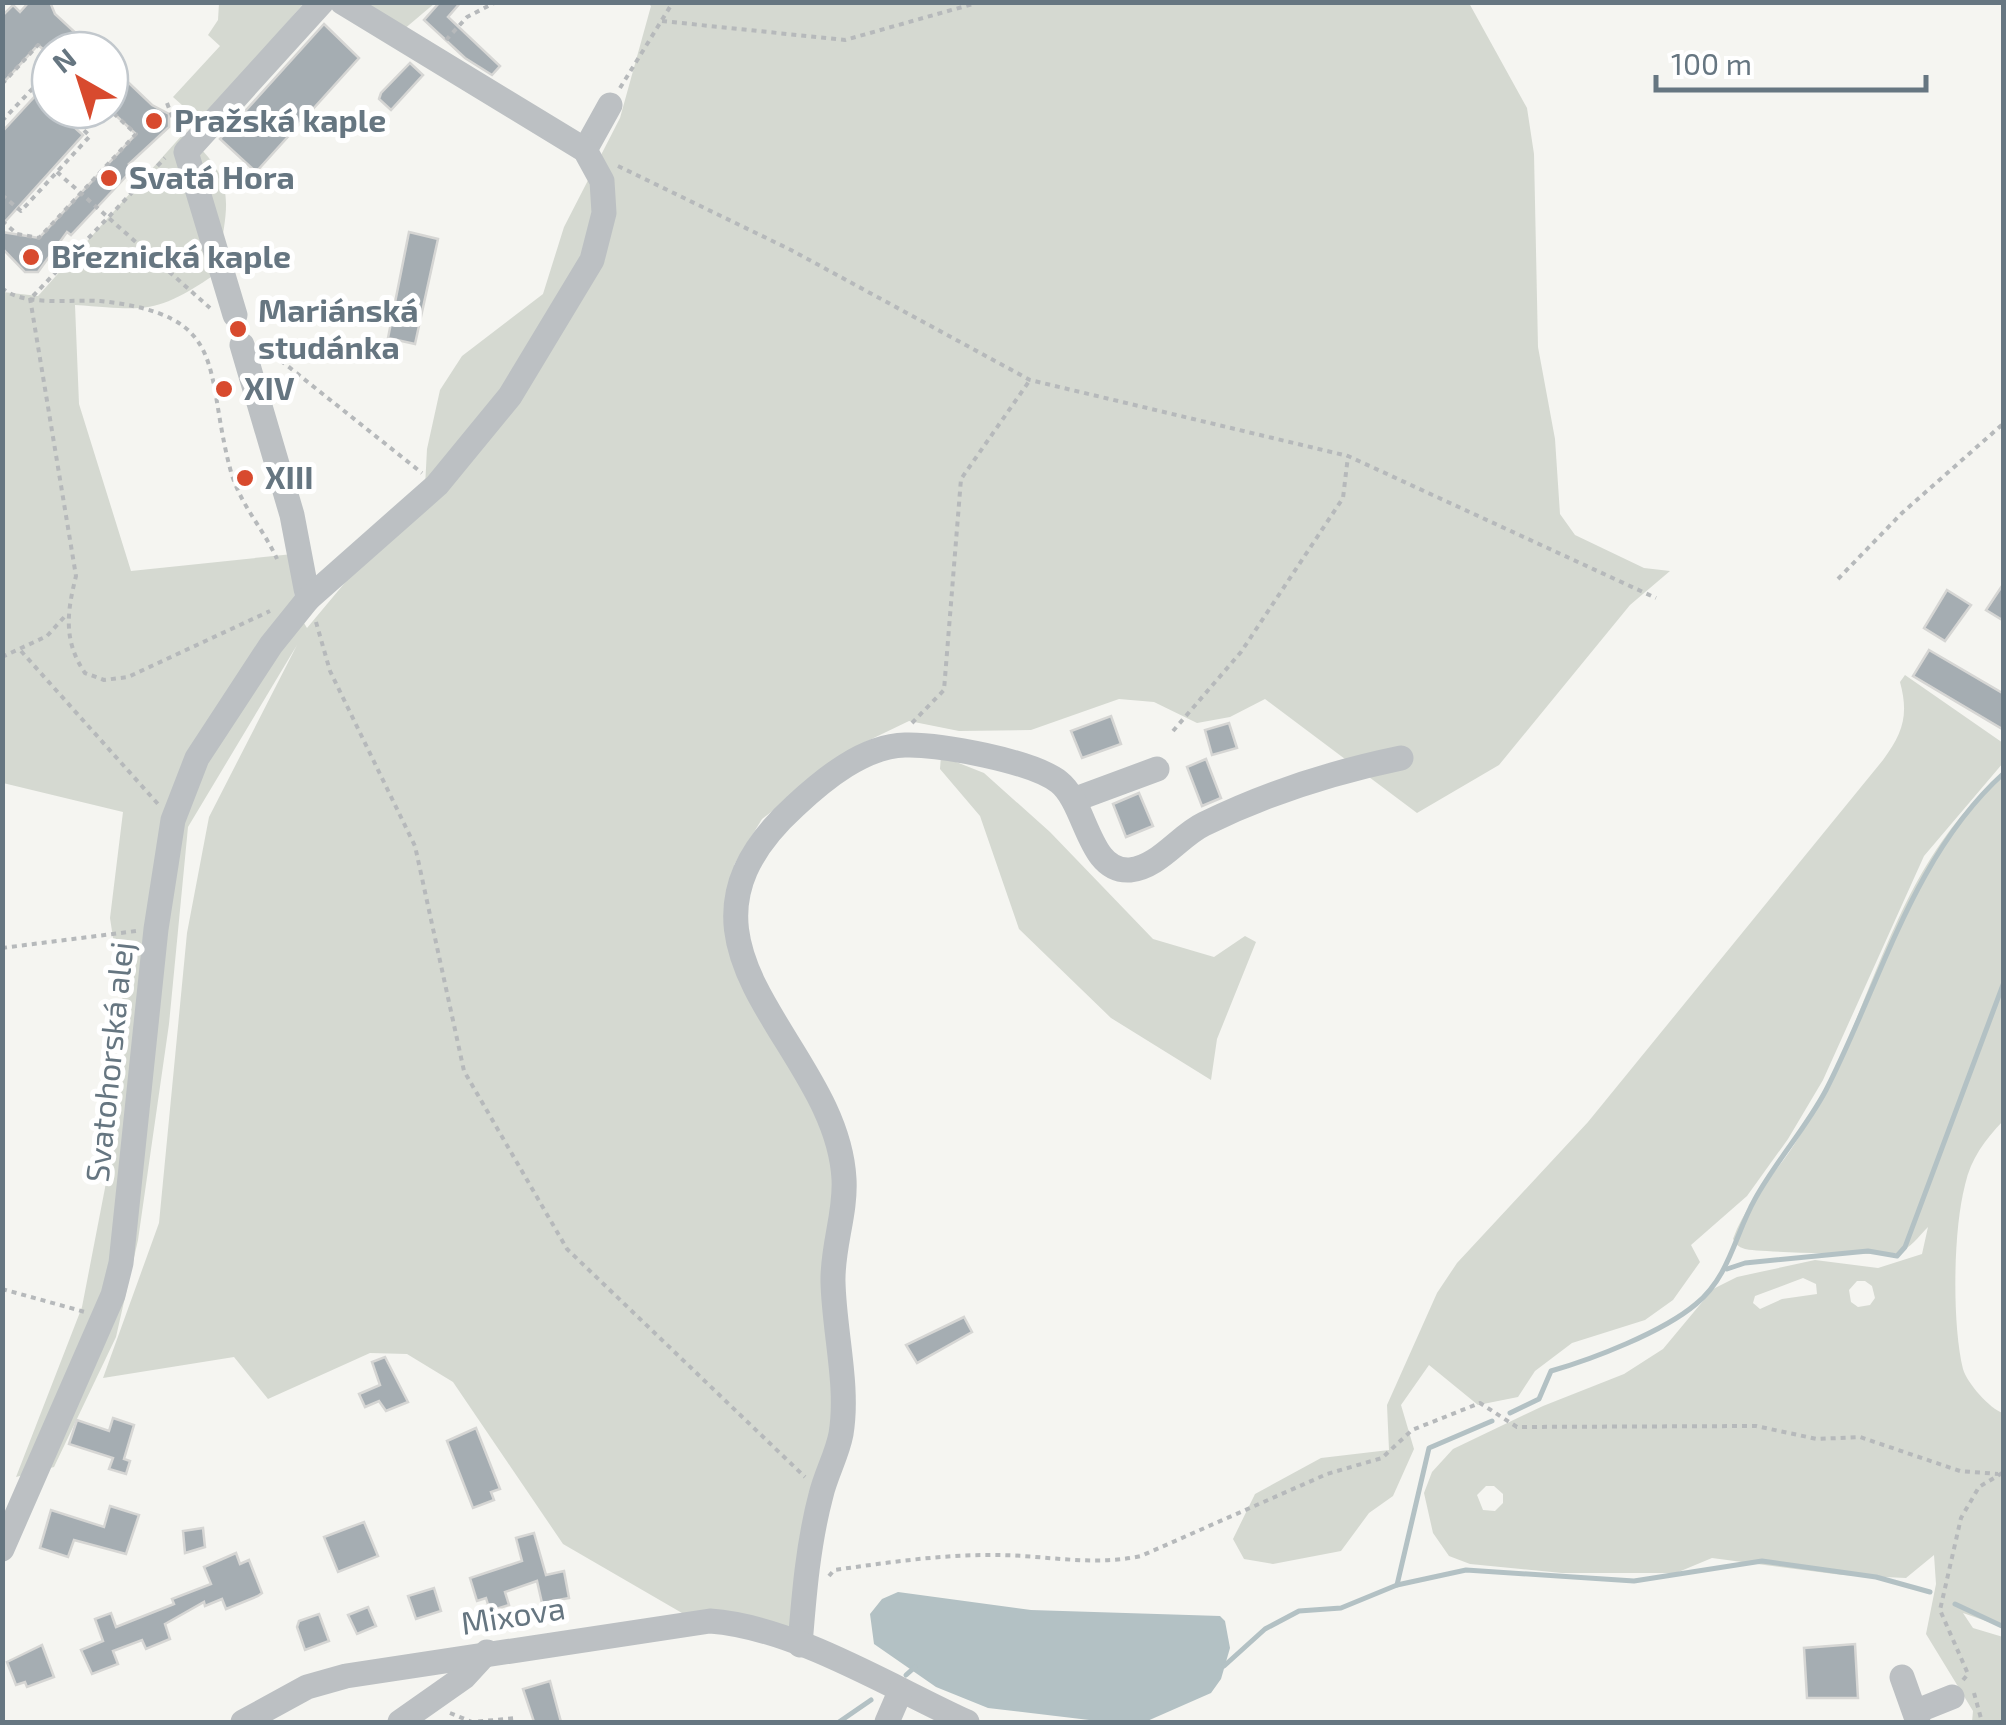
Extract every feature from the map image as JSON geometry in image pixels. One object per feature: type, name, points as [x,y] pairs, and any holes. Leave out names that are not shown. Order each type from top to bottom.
[{"type":"street","points":[[308,599],[292,515],[246,342],[253,326],[246,316],[230,318],[186,152],[322,2]]},
{"type":"street","points":[[342,2],[585,150],[610,105]]},
{"type":"street","name":"Svatohorská alej","points":[[2,1548],[104,1317],[121,1264],[156,929],[173,820],[197,758],[270,645],[308,599],[437,485],[510,396],[592,260],[604,213],[602,181],[585,150]]},
{"type":"street","points":[[800,1646],[821,1492],[842,1428],[832,1278],[844,1204],[842,1157],[826,1114],[758,994],[740,954],[736,910],[742,884],[753,855],[770,829],[823,783],[876,750],[904,745],[933,747],[1027,766],[1057,780],[1076,800],[1102,858],[1112,867],[1130,870],[1162,855],[1201,825],[1284,790],[1342,770],[1401,758]]},
{"type":"street","points":[[1076,800],[1157,769]]},
{"type":"street","name":"Mixova","points":[[243,1722],[307,1687],[487,1652],[710,1622],[759,1629],[967,1722]]},
{"type":"street","points":[[400,1722],[440,1696],[487,1652]]},
{"type":"street","points":[[1902,1678],[1918,1717],[1952,1696]]},
{"type":"street","points":[[887,1722],[900,1692]]},
{"type":"path","points":[[429,58],[467,17],[496,2]]},
{"type":"path","points":[[610,105],[672,2]]},
{"type":"path","points":[[662,21],[845,40],[980,2]]},
{"type":"path","points":[[2,84],[30,54]]},
{"type":"path","points":[[2,121],[30,91]]},
{"type":"path","points":[[2,221],[17,234],[39,238],[136,134],[130,128]]},
{"type":"path","points":[[2,195],[21,211],[90,136],[84,130]]},
{"type":"path","points":[[585,150],[791,250],[1030,380],[1348,456],[1656,598]]},
{"type":"path","points":[[30,298],[169,153]]},
{"type":"path","points":[[57,172],[106,219],[230,318]]},
{"type":"path","points":[[2,288],[17,298],[147,308],[163,312],[188,327],[206,348],[231,471],[245,512],[268,540],[283,572]]},
{"type":"path","points":[[30,298],[76,576],[67,614],[74,658],[85,673],[104,680],[128,677],[182,655],[274,608]]},
{"type":"path","points":[[246,342],[437,485]]},
{"type":"path","points":[[911,724],[944,690],[960,480],[1030,380]]},
{"type":"path","points":[[1838,579],[1902,513],[2004,424]]},
{"type":"path","points":[[1174,731],[1240,652],[1343,498],[1348,456]]},
{"type":"path","points":[[308,599],[330,671],[415,846],[464,1071],[567,1249],[821,1492]]},
{"type":"path","points":[[2,657],[46,636],[67,614]]},
{"type":"path","points":[[20,651],[173,820]]},
{"type":"path","points":[[2,948],[156,929]]},
{"type":"path","points":[[2,1289],[104,1317]]},
{"type":"path","points":[[804,1602],[834,1570],[886,1562],[989,1554],[1109,1563],[1142,1556],[1328,1474],[1382,1458],[1412,1430],[1480,1403],[1517,1427],[1756,1426],[1817,1439],[1860,1436],[1960,1470],[2001,1473]]},
{"type":"path","points":[[1952,1696],[1968,1674],[1940,1610],[1961,1518],[1979,1486],[2001,1473]]},
{"type":"path","points":[[440,1696],[452,1716],[472,1722],[517,1718]]},
{"type":"shaded area","points":[[219,3],[304,3],[201,122],[173,97],[220,46],[208,35],[218,20]]},
{"type":"shaded area","points":[[364,3],[435,3],[403,30]]},
{"type":"shaded area","points":[[648,3],[1469,3],[1527,108],[1534,154],[1538,347],[1555,439],[1560,514],[1575,535],[1644,568],[1670,571],[1630,605],[1499,765],[1417,813],[1265,699],[1230,717],[1197,723],[1154,702],[1119,699],[1031,730],[959,731],[909,721],[857,746],[762,819],[734,865],[733,948],[839,1157],[840,1431],[794,1639],[682,1613],[563,1544],[453,1382],[407,1354],[370,1353],[268,1399],[234,1357],[103,1378],[159,1223],[187,933],[209,817],[297,645],[188,827],[169,1024],[138,1240],[116,1337],[54,1467],[16,1477],[82,1307],[105,1188],[127,1029],[110,918],[123,812],[3,783],[3,292],[38,296],[184,133],[202,151],[215,166],[226,196],[217,273],[179,296],[150,307],[75,305],[79,404],[131,571],[293,554],[295,608],[307,628],[425,487],[427,449],[440,390],[462,356],[543,294],[564,227],[620,118],[651,6]]},
{"type":"shaded area","points":[[1905,675],[2003,743],[2003,763],[1924,856],[1823,1080],[1788,1139],[1747,1196],[1691,1245],[1700,1262],[1673,1300],[1645,1320],[1572,1343],[1535,1371],[1518,1397],[1478,1405],[1429,1365],[1401,1405],[1414,1449],[1393,1496],[1369,1513],[1341,1551],[1273,1564],[1244,1559],[1233,1539],[1255,1494],[1321,1458],[1389,1450],[1387,1405],[1437,1293],[1457,1263],[1588,1122],[1883,760],[1902,723],[1900,682]]},
{"type":"shaded area","points":[[941,756],[984,773],[1050,832],[1153,939],[1214,957],[1245,936],[1256,942],[1217,1039],[1211,1080],[1111,1018],[1019,929],[980,816],[940,769]]},
{"type":"shaded area","points":[[2003,775],[2003,1121],[1980,1150],[1968,1175],[1958,1227],[1955,1277],[1963,1369],[1980,1395],[2003,1413],[2003,1627],[1963,1613],[1973,1628],[2003,1637],[2003,1722],[1972,1722],[1973,1711],[1926,1634],[1936,1584],[1934,1555],[1906,1578],[1842,1575],[1712,1558],[1676,1573],[1562,1573],[1470,1564],[1449,1556],[1433,1533],[1424,1493],[1432,1472],[1453,1449],[1543,1406],[1624,1374],[1663,1349],[1713,1289],[1737,1277],[1815,1260],[1878,1268],[1922,1254],[1928,1227],[1906,1249],[1888,1254],[1754,1250],[1740,1247],[1733,1239],[1754,1199],[1791,1150],[1825,1091],[1908,899],[1965,812]],"holes":[[[1803,1278],[1816,1284],[1817,1294],[1782,1299],[1760,1309],[1753,1303],[1755,1296]],[[1857,1281],[1872,1286],[1875,1298],[1870,1305],[1858,1307],[1851,1302],[1849,1290]],[[1486,1486],[1494,1486],[1503,1494],[1503,1503],[1495,1511],[1483,1510],[1477,1495]]]},
{"type":"shaded area","points":[[898,1592],[1031,1610],[1220,1616],[1225,1621],[1230,1648],[1221,1679],[1211,1693],[1145,1722],[1106,1722],[988,1708],[936,1687],[874,1644],[870,1614],[882,1599]]},
{"type":"building","points":[[29,2],[50,2],[55,14],[72,30],[30,30],[30,54],[2,84],[2,16],[13,5],[20,12]]},
{"type":"building","points":[[440,2],[461,2],[448,17],[500,66],[492,75],[465,58],[424,20]]},
{"type":"building","points":[[324,24],[359,58],[256,172],[220,139]]},
{"type":"building","points":[[410,63],[423,75],[391,110],[379,99],[381,93]]},
{"type":"building","name":"Svatá Hora","points":[[130,84],[152,105],[169,114],[169,127],[129,164],[134,168],[71,235],[67,232],[38,272],[25,272],[2,248],[2,232],[39,238],[136,134],[130,128]]},
{"type":"building","points":[[30,102],[30,130],[77,130],[83,135],[2,225],[2,132]]},
{"type":"building","points":[[409,232],[438,239],[415,344],[388,338]]},
{"type":"building","points":[[2004,583],[2004,621],[1986,610]]},
{"type":"building","points":[[1947,590],[1971,605],[1945,641],[1924,628]]},
{"type":"building","points":[[1929,650],[2004,694],[2004,730],[1913,676]]},
{"type":"building","points":[[1111,716],[1121,744],[1082,758],[1071,731]]},
{"type":"building","points":[[1229,723],[1237,748],[1212,755],[1205,730]]},
{"type":"building","points":[[1206,759],[1221,798],[1202,806],[1187,767]]},
{"type":"building","points":[[1139,793],[1153,826],[1126,837],[1113,804]]},
{"type":"building","points":[[964,1317],[972,1332],[917,1363],[906,1345]]},
{"type":"building","points":[[385,1357],[408,1402],[386,1411],[379,1401],[365,1407],[359,1394],[380,1385],[372,1362]]},
{"type":"building","points":[[113,1418],[134,1425],[124,1459],[130,1461],[126,1474],[109,1469],[113,1458],[69,1444],[77,1420],[109,1431]]},
{"type":"building","points":[[476,1428],[500,1489],[491,1492],[494,1500],[473,1508],[447,1441]]},
{"type":"building","points":[[110,1506],[139,1515],[126,1554],[74,1540],[68,1557],[40,1548],[51,1510],[104,1527]]},
{"type":"building","points":[[364,1522],[378,1556],[338,1572],[324,1537]]},
{"type":"building","points":[[203,1528],[205,1547],[185,1553],[183,1531]]},
{"type":"building","points":[[534,1533],[546,1575],[564,1571],[569,1598],[542,1603],[537,1581],[505,1592],[509,1605],[490,1611],[486,1598],[477,1601],[470,1578],[522,1561],[516,1538]]},
{"type":"building","points":[[236,1553],[240,1564],[249,1560],[262,1593],[226,1609],[222,1599],[205,1606],[204,1602],[165,1624],[170,1639],[146,1649],[142,1640],[113,1651],[118,1664],[92,1674],[81,1650],[103,1641],[95,1619],[111,1613],[116,1627],[174,1604],[172,1599],[211,1584],[204,1567]]},
{"type":"building","points":[[434,1588],[441,1611],[416,1619],[408,1596]]},
{"type":"building","points":[[368,1607],[376,1626],[357,1634],[348,1615]]},
{"type":"building","points":[[319,1614],[329,1641],[305,1650],[297,1627],[299,1621]]},
{"type":"building","points":[[1855,1644],[1858,1698],[1807,1698],[1804,1648]]},
{"type":"building","points":[[42,1645],[54,1677],[27,1687],[25,1682],[16,1685],[7,1662]]},
{"type":"building","points":[[550,1681],[561,1722],[534,1722],[523,1689]]},
{"type":"waterway","points":[[1510,1413],[1539,1399],[1551,1371],[1647,1334],[1696,1304],[1717,1281],[1755,1199],[1826,1090],[1922,882],[1972,806],[2004,773]]},
{"type":"waterway","points":[[1727,1269],[1745,1263],[1868,1251],[1897,1256],[1905,1247],[2004,982]]},
{"type":"waterway","points":[[1397,1585],[1429,1448],[1492,1421]]},
{"type":"waterway","points":[[1224,1666],[1265,1629],[1299,1611],[1341,1608],[1397,1585],[1466,1570],[1634,1581],[1762,1561],[1876,1577],[1930,1592]]},
{"type":"waterway","points":[[1955,1604],[2004,1627]]},
{"type":"waterway","points":[[906,1675],[915,1667]]},
{"type":"waterway","points":[[839,1722],[871,1700]]},
{"type":"place","name":"Pražská kaple","points":[[154,121]]},
{"type":"place","name":"Svatá Hora","points":[[109,178]]},
{"type":"place","name":"Březnická kaple","points":[[31,257]]},
{"type":"place","name":"Mariánská studánka","points":[[238,329]]},
{"type":"place","name":"XIV","points":[[224,389]]},
{"type":"place","name":"XIII","points":[[245,478]]}]
